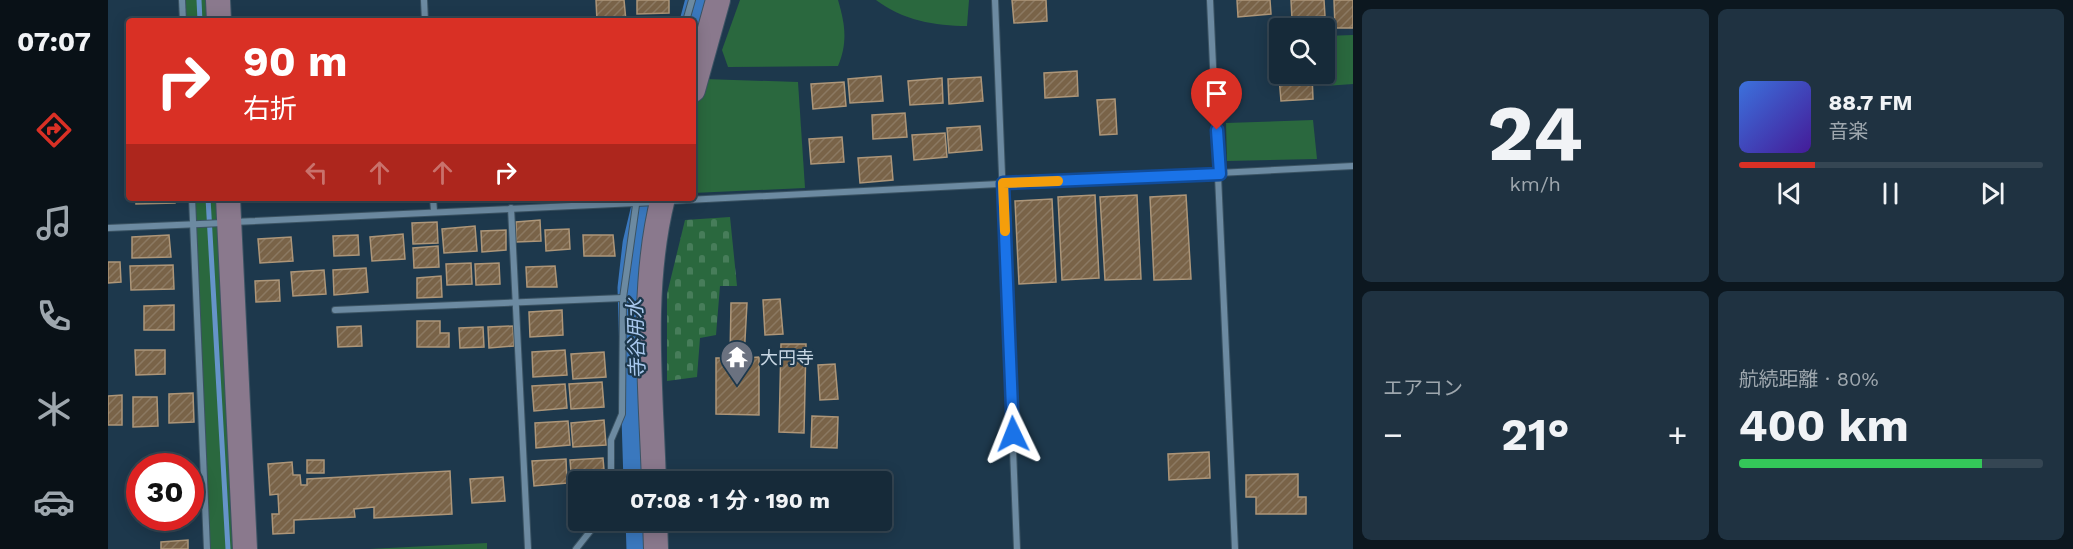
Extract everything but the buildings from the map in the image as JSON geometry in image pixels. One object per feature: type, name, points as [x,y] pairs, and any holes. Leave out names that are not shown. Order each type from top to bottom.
[{"type":"street","points":[[182,0],[183,18]]},
{"type":"street","points":[[218,0],[219,18]]},
{"type":"street","points":[[424,0],[425,18]]},
{"type":"street","points":[[687,18],[692,0]]},
{"type":"street","points":[[696,79],[718,0]]},
{"type":"street","points":[[994,0],[1017,549]]},
{"type":"street","points":[[1210,0],[1220,174],[1235,549]]},
{"type":"street","points":[[696,198],[1353,166]]},
{"type":"street","points":[[192,201],[207,549]]},
{"type":"street","points":[[228,201],[245,549]]},
{"type":"street","points":[[433,201],[434,211]]},
{"type":"street","points":[[108,228],[621,201]]},
{"type":"street","points":[[611,471],[611,440],[622,414],[623,298],[637,201]]},
{"type":"street","points":[[654,471],[649,326],[652,267],[662,201]]},
{"type":"street","points":[[511,208],[528,549]]},
{"type":"street","points":[[334,310],[623,298]]},
{"type":"street","points":[[576,549],[590,531]]},
{"type":"street","points":[[655,531],[656,549]]},
{"type":"green space","points":[[181,0],[218,0],[219,18],[182,18]]},
{"type":"green space","points":[[740,0],[838,0],[844,33],[843,49],[838,66],[728,67],[722,50]]},
{"type":"green space","points":[[876,0],[969,0],[967,26],[943,25],[908,17]]},
{"type":"green space","points":[[1353,35],[1353,84],[1325,86],[1325,84],[1335,84],[1335,36]]},
{"type":"green space","points":[[704,79],[798,82],[805,188],[696,193],[696,107]]},
{"type":"green space","points":[[1313,120],[1317,159],[1227,161],[1226,123]]},
{"type":"green space","points":[[189,201],[228,201],[241,549],[204,549],[204,453],[200,453]]},
{"type":"green space","points":[[643,201],[663,201],[654,471],[630,471],[627,375],[632,268]]},
{"type":"green space","points":[[730,217],[737,286],[720,286],[716,335],[700,338],[697,377],[667,381],[667,294],[685,220]]},
{"type":"green space","points":[[487,543],[487,549],[369,549]]},
{"type":"waterway","points":[[199,0],[200,18]]},
{"type":"waterway","name":"寺谷用水","points":[[696,23],[702,0]]},
{"type":"waterway","points":[[208,201],[228,549]]},
{"type":"waterway","name":"寺谷用水","points":[[640,471],[634,288],[639,244],[649,201]]},
{"type":"waterway","name":"寺谷用水","points":[[642,531],[643,549]]},
{"type":"slow traffic","points":[[1005,231],[1003,183],[1058,181]]},
{"type":"place","name":"大円寺","points":[[737,386]]},
{"type":"route","points":[[1013,434],[1003,183],[1220,174],[1217,130]]}]
